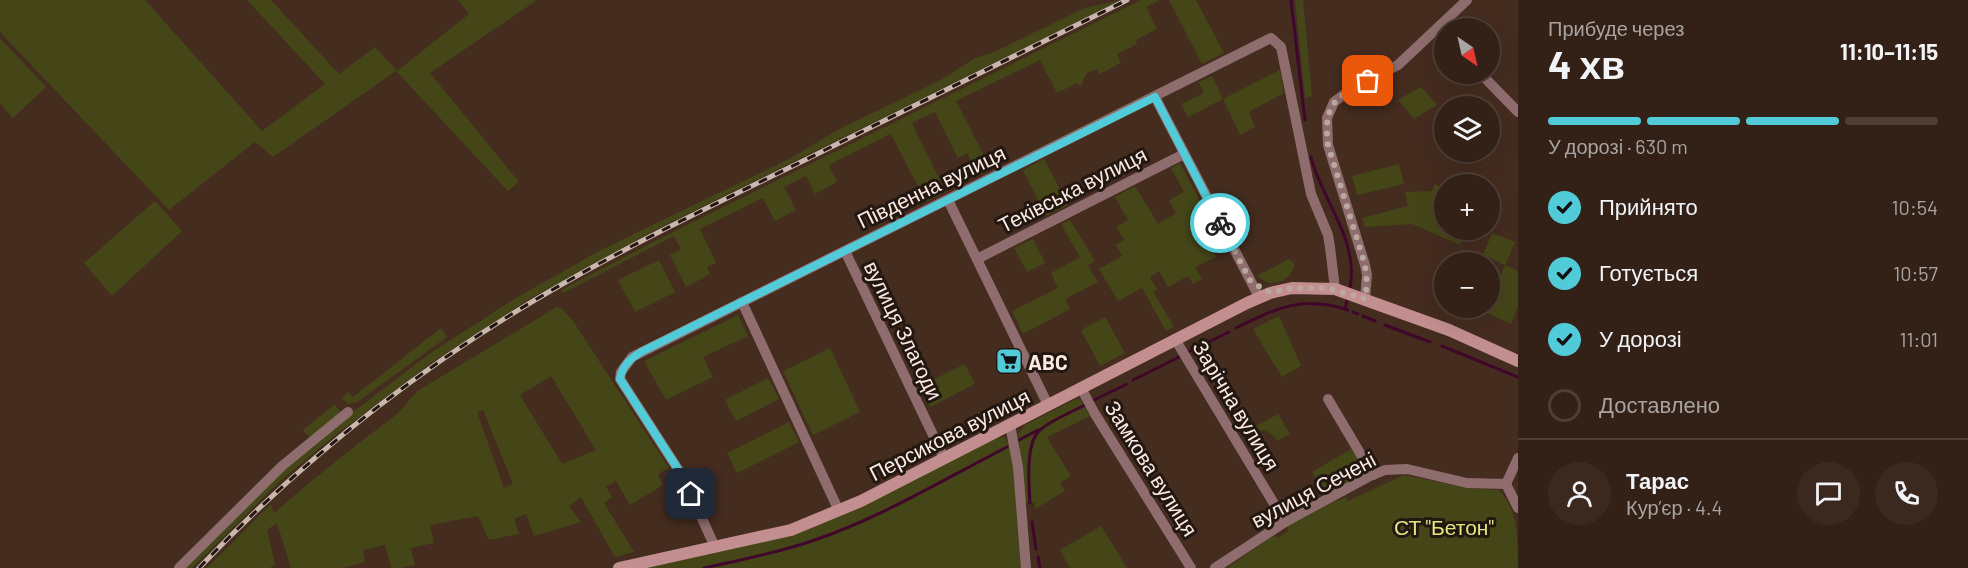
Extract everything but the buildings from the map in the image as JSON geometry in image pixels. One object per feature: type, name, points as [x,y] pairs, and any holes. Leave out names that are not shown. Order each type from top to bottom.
[{"type":"main road","name":"Персикова вулиця","points":[[619,568],[791,530],[839,511],[1264,295],[1299,287],[1335,289],[1468,338],[1518,361]]},
{"type":"street","points":[[1452,18],[1467,0]]},
{"type":"street","points":[[1365,299],[1367,275],[1365,265],[1328,145],[1329,110],[1342,94],[1391,70],[1434,37]]},
{"type":"street","name":"Південна вулиця","points":[[715,547],[683,477],[620,379],[626,364],[641,352],[1271,38],[1281,46],[1311,194],[1329,241],[1335,289]]},
{"type":"street","points":[[1491,84],[1518,112]]},
{"type":"street","points":[[1155,97],[1251,282],[1264,295]]},
{"type":"street","name":"Теківська вулиця","points":[[977,259],[1184,154]]},
{"type":"street","points":[[948,200],[1048,405]]},
{"type":"street","name":"вулиця Злагоди","points":[[845,251],[944,458]]},
{"type":"street","points":[[742,302],[839,511]]},
{"type":"street","name":"Зарічна вулиця","points":[[1175,339],[1285,522]]},
{"type":"street","name":"Замкова вулиця","points":[[1081,388],[1191,568]]},
{"type":"street","points":[[1328,399],[1372,475]]},
{"type":"street","points":[[179,568],[282,466],[348,412]]},
{"type":"street","points":[[1010,425],[1018,467],[1026,568]]},
{"type":"street","points":[[1518,458],[1506,484],[1518,508]]},
{"type":"street","name":"вулиця Сечені","points":[[1215,568],[1285,522],[1372,475],[1393,469],[1407,469],[1467,483],[1506,484]]},
{"type":"green space","points":[[0,0],[145,0],[262,131],[325,84],[247,0],[271,0],[339,74],[375,47],[397,71],[469,14],[458,0],[537,0],[430,73],[519,182],[508,191],[396,71],[273,157],[255,142],[169,210],[0,32]]},
{"type":"green space","points":[[1121,0],[657,229],[531,298],[431,363],[333,437],[279,482],[192,568],[184,568],[272,478],[349,415],[432,352],[516,298],[599,251],[791,158],[841,128],[941,80],[975,58],[994,52],[1085,8]]},
{"type":"green space","points":[[1141,0],[1160,0],[1146,7],[1157,29],[1136,40],[1137,44],[1117,54],[1121,63],[1100,74],[1097,69],[1087,73],[1080,87],[1078,83],[1057,93],[1040,60],[956,101],[991,169],[978,176],[967,153],[958,158],[935,112],[912,123],[946,192],[926,202],[891,134],[829,165],[837,182],[815,194],[806,176],[784,187],[796,210],[775,221],[763,198],[700,229],[716,263],[707,267],[710,274],[686,287],[670,255],[681,249],[674,236],[563,293],[561,290],[671,233]]},
{"type":"green space","points":[[1169,0],[1196,0],[1224,53],[1202,64]]},
{"type":"green space","points":[[1295,0],[1303,0],[1312,96],[1305,98]]},
{"type":"green space","points":[[0,38],[46,87],[13,118],[0,103]]},
{"type":"green space","points":[[1280,70],[1284,93],[1249,112],[1255,127],[1240,135],[1223,99]]},
{"type":"green space","points":[[1212,76],[1223,99],[1188,117],[1181,104],[1204,93],[1199,82]]},
{"type":"green space","points":[[1421,87],[1434,102],[1434,107],[1414,119],[1398,100]]},
{"type":"green space","points":[[1044,159],[1068,205],[1046,216],[1023,170]]},
{"type":"green space","points":[[1180,163],[1224,247],[1214,253],[1216,257],[1195,267],[1202,279],[1193,284],[1188,276],[1168,287],[1159,271],[1150,277],[1157,289],[1153,292],[1174,327],[1166,331],[1142,288],[1118,301],[1099,269],[1122,256],[1116,245],[1124,240],[1116,227],[1128,220],[1115,197],[1135,186],[1158,224],[1176,213],[1169,200],[1184,192],[1171,168]]},
{"type":"green space","points":[[1399,164],[1404,184],[1357,195],[1352,176]]},
{"type":"green space","points":[[1434,186],[1434,234],[1412,224],[1365,227],[1362,218],[1408,206],[1405,192],[1432,191]]},
{"type":"green space","points":[[155,201],[182,231],[112,296],[84,263]]},
{"type":"green space","points":[[1070,220],[1095,261],[1088,265],[1098,282],[1065,299],[1070,309],[1023,334],[1012,311],[1058,288],[1051,273],[1080,257],[1061,224]]},
{"type":"green space","points":[[1500,236],[1515,242],[1505,265],[1500,263],[1500,252],[1484,252],[1489,240],[1500,240]]},
{"type":"green space","points":[[1033,239],[1045,263],[1027,272],[1014,248]]},
{"type":"green space","points":[[1449,240],[1462,240],[1460,245]]},
{"type":"green space","points":[[1289,259],[1295,264],[1289,276],[1282,280],[1268,283],[1257,276]]},
{"type":"green space","points":[[659,260],[675,292],[635,312],[618,280]]},
{"type":"green space","points":[[1505,265],[1518,271],[1518,306],[1511,324],[1498,318],[1500,318],[1500,277]]},
{"type":"green space","points":[[557,307],[562,309],[573,321],[669,468],[658,474],[663,485],[630,505],[616,481],[606,487],[612,497],[604,503],[634,552],[615,557],[581,497],[569,506],[581,522],[534,536],[526,514],[514,519],[519,534],[489,540],[478,516],[430,525],[434,543],[411,548],[415,565],[402,568],[391,568],[385,545],[363,550],[365,562],[343,568],[291,568],[277,523],[267,530],[275,564],[270,568],[207,568],[271,504],[274,513],[397,414],[419,390]],"holes":[[[551,376],[596,450],[562,464],[520,395]],[[483,410],[513,484],[504,488],[477,412]]]},
{"type":"green space","points":[[738,315],[748,336],[703,357],[713,377],[666,400],[644,361]]},
{"type":"green space","points":[[1279,316],[1301,366],[1282,377],[1253,329]]},
{"type":"green space","points":[[1105,317],[1125,353],[1100,366],[1081,330]]},
{"type":"green space","points":[[441,328],[447,337],[357,402],[348,404],[342,398],[348,392],[353,397]]},
{"type":"green space","points":[[830,348],[860,412],[813,435],[783,371]]},
{"type":"green space","points":[[965,364],[975,384],[930,407],[920,386]]},
{"type":"green space","points":[[768,378],[779,399],[736,421],[725,400]]},
{"type":"green space","points":[[1080,399],[1090,416],[1047,437],[1071,476],[1060,483],[1065,491],[1035,509],[1035,503],[1025,502],[1018,434],[1025,425]]},
{"type":"green space","points":[[335,404],[341,413],[310,438],[303,430]]},
{"type":"green space","points":[[1278,414],[1290,434],[1277,441],[1269,432],[1260,430],[1238,436]]},
{"type":"green space","points":[[789,422],[799,442],[737,473],[727,453]]},
{"type":"green space","points":[[1004,437],[1012,459],[1015,477],[1023,568],[647,568],[804,531],[863,505],[995,438]]},
{"type":"green space","points":[[1353,448],[1368,473],[1326,496],[1312,472]]},
{"type":"green space","name":"СТ \"Бетон\"","points":[[1404,475],[1468,488],[1499,490],[1510,506],[1516,525],[1518,568],[1227,568],[1275,535],[1277,538],[1288,531],[1287,527],[1329,504],[1346,497],[1348,501]]},
{"type":"green space","points":[[1101,526],[1127,568],[1070,568],[1060,550]]},
{"type":"waterway","points":[[1291,0],[1305,120]]},
{"type":"waterway","points":[[1311,157],[1345,237],[1351,270],[1350,288]]},
{"type":"waterway","points":[[1345,309],[1347,300]]},
{"type":"waterway","points":[[1236,328],[1290,306],[1317,304],[1348,310]]},
{"type":"waterway","points":[[1353,312],[1358,314]]},
{"type":"waterway","points":[[1363,316],[1375,321]]},
{"type":"waterway","points":[[1385,325],[1430,342]]},
{"type":"waterway","points":[[1188,352],[1229,332]]},
{"type":"waterway","points":[[1442,346],[1518,377]]},
{"type":"waterway","points":[[1133,380],[1179,357]]},
{"type":"waterway","points":[[1092,401],[1127,384]]},
{"type":"waterway","points":[[1030,503],[1029,464],[1035,436],[1051,422],[1087,404]]},
{"type":"waterway","points":[[1019,440],[1038,430]]},
{"type":"waterway","points":[[704,568],[785,549],[837,532],[911,498],[1007,447]]},
{"type":"waterway","points":[[1032,522],[1036,549]]},
{"type":"waterway","points":[[1038,557],[1040,568]]},
{"type":"railway","points":[[199,568],[238,528],[322,452],[410,382],[504,319],[583,272],[710,206],[1127,0]]},
{"type":"way so far","points":[[1220,223],[1251,282],[1258,288],[1270,292],[1306,287],[1328,288],[1365,299],[1367,275],[1365,265],[1328,145],[1326,129],[1329,110],[1334,102],[1342,94],[1368,81]]},
{"type":"place","name":"ABC","points":[[1009,361]]},
{"type":"route","points":[[691,494],[683,477],[620,379],[626,364],[641,352],[1155,97],[1220,223]]}]
